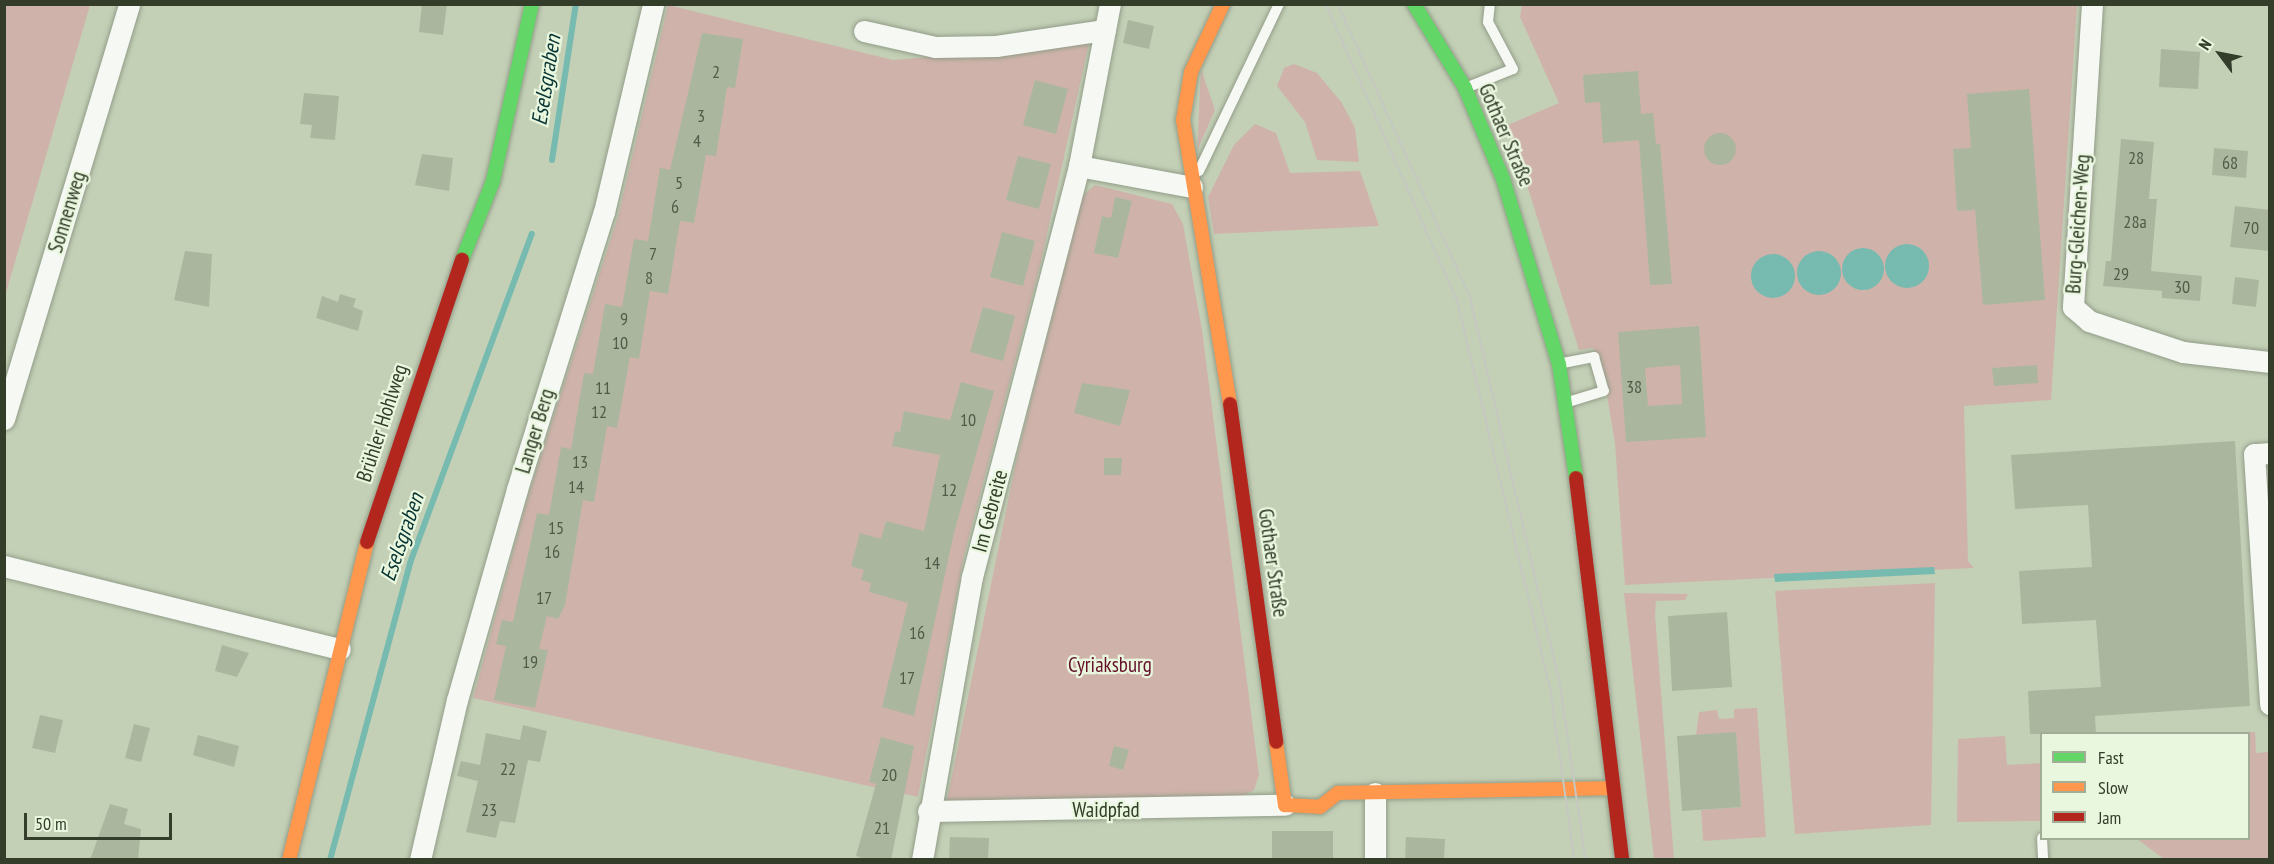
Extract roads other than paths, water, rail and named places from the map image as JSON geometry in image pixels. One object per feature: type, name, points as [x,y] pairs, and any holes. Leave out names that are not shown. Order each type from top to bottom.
[{"type":"street","name":"Sonnenweg","points":[[4,419],[129,4]]},
{"type":"street","name":"Brühler Hohlweg","points":[[289,860],[367,540],[434,332],[493,181],[532,4]]},
{"type":"street","name":"Langer Berg","points":[[420,860],[495,567],[607,201],[653,4]]},
{"type":"street","name":"Im Gebreite","points":[[922,860],[928,811],[972,577],[1079,166],[1110,4]]},
{"type":"street","name":"Gothaer Straße","points":[[1223,4],[1186,93],[1183,120],[1192,187],[1223,354],[1285,805]]},
{"type":"street","name":"Gothaer Straße","points":[[1414,4],[1465,88],[1503,178],[1520,225],[1559,363],[1566,402],[1622,860]]},
{"type":"street","name":"Burg-Gleichen-Weg","points":[[2092,4],[2073,307],[2089,321],[2183,352],[2270,362]]},
{"type":"street","points":[[864,31],[945,47],[996,46],[1105,30]]},
{"type":"street","points":[[1079,166],[1192,187]]},
{"type":"street","points":[[2270,453],[2254,453],[2264,510],[2270,704]]},
{"type":"street","points":[[4,566],[340,649]]},
{"type":"street","points":[[1285,805],[1320,807],[1338,793],[1614,788]]},
{"type":"street","points":[[1375,793],[1375,860]]},
{"type":"street","name":"Waidpfad","points":[[928,811],[1285,805]]},
{"type":"lane","points":[[1192,187],[1279,4]]},
{"type":"lane","points":[[1465,88],[1513,69],[1488,22],[1490,4]]},
{"type":"lane","points":[[1559,363],[1594,357],[1604,391],[1566,402]]},
{"type":"lane","points":[[2042,840],[2043,860]]},
{"type":"water","points":[[1907,244],[1922,251],[1929,266],[1922,281],[1907,288],[1892,281],[1885,266],[1892,251]]},
{"type":"water","points":[[1863,248],[1878,254],[1884,269],[1878,284],[1863,290],[1848,284],[1842,269],[1848,254]]},
{"type":"water","points":[[1819,251],[1834,258],[1841,273],[1834,288],[1819,295],[1804,288],[1797,273],[1804,258]]},
{"type":"water","points":[[1773,254],[1782,255],[1789,260],[1794,267],[1794,285],[1789,292],[1782,297],[1773,298],[1764,297],[1757,292],[1752,285],[1751,276],[1752,267],[1757,260],[1764,255]]},
{"type":"water","points":[[1934,567],[1935,574],[1775,582],[1774,574]]},
{"type":"waterway","name":"Eselsgraben","points":[[552,160],[576,4]]},
{"type":"waterway","name":"Eselsgraben","points":[[330,860],[410,563],[532,234]]},
{"type":"tram line","points":[[1326,4],[1457,299],[1550,685],[1575,860]]},
{"type":"tram line","points":[[1338,4],[1470,296],[1560,682],[1586,860]]},
{"type":"park label","name":"Cyriaksburg","points":[[1110,665]]}]
